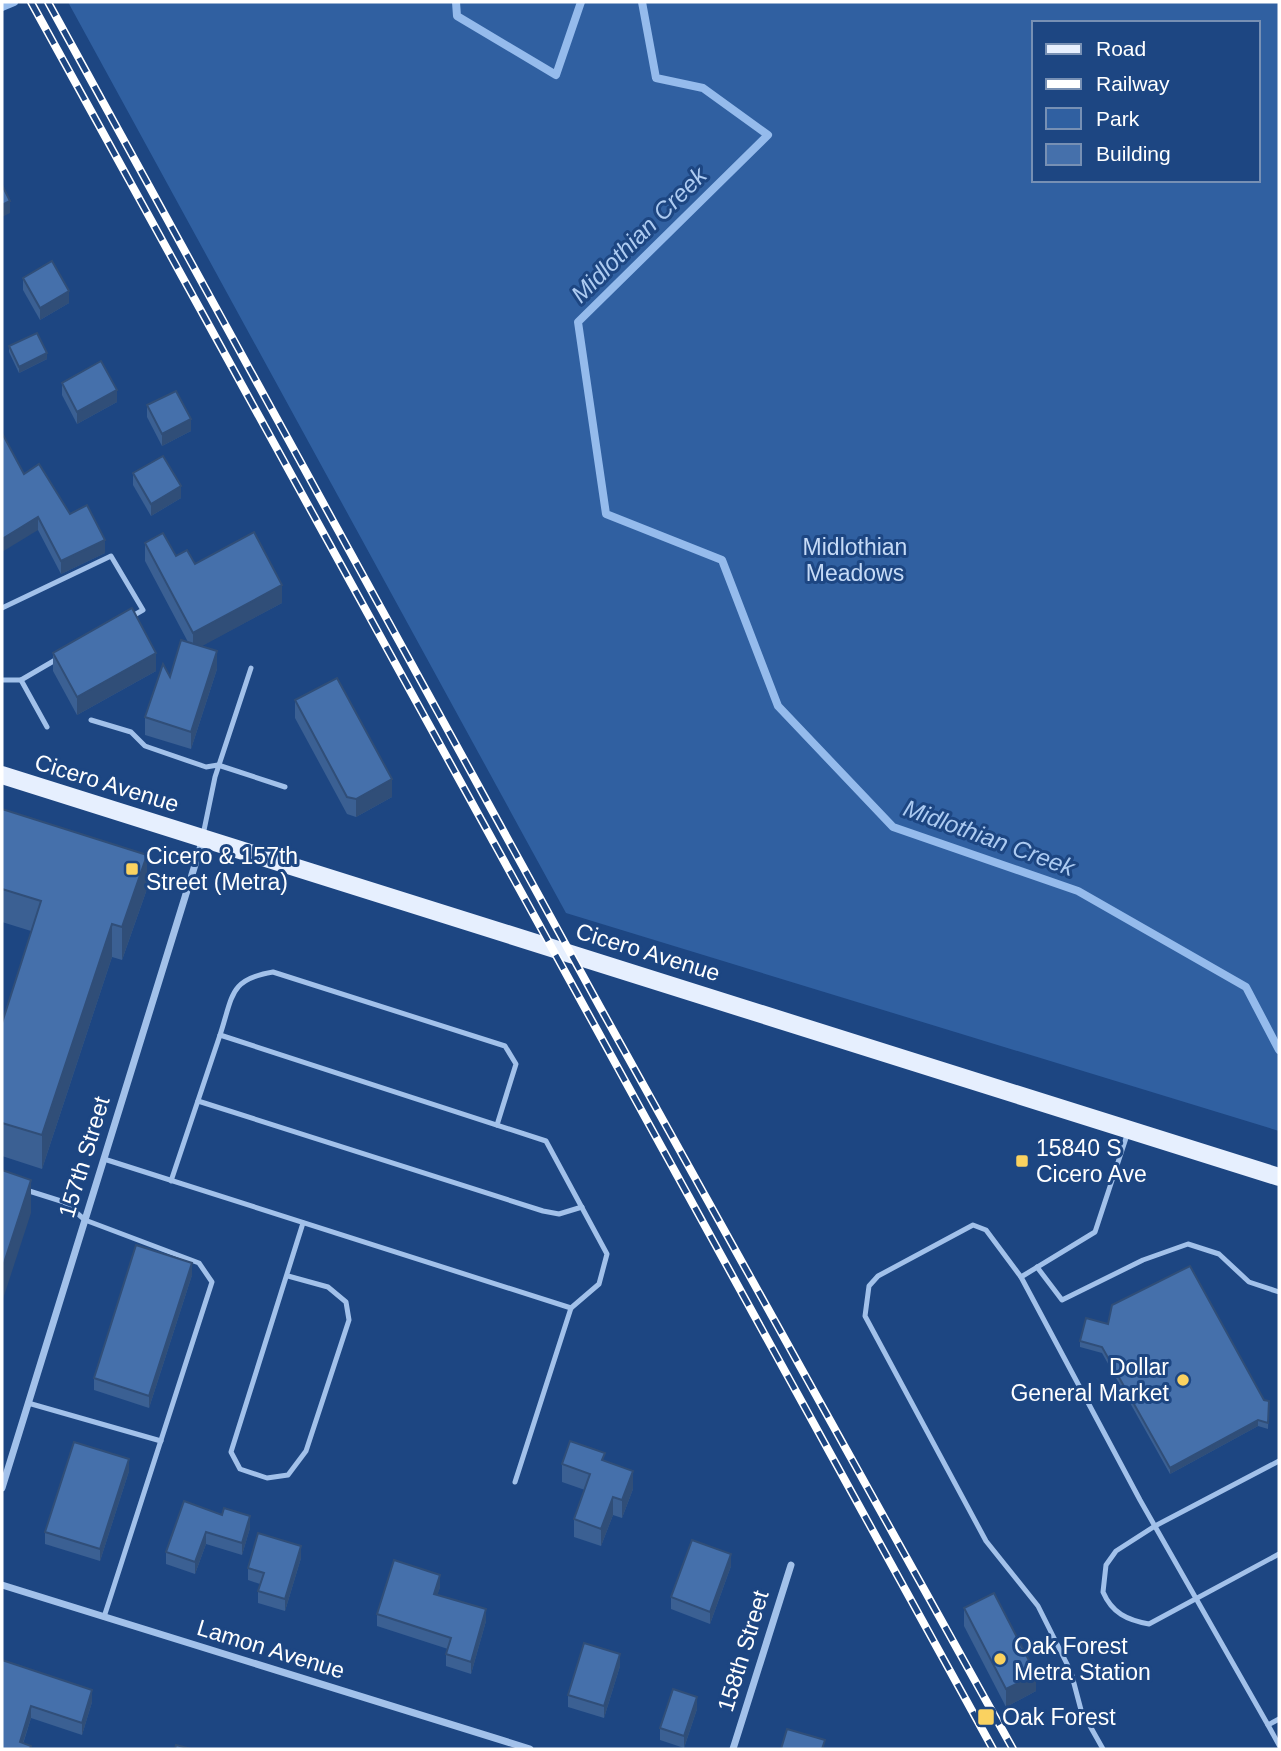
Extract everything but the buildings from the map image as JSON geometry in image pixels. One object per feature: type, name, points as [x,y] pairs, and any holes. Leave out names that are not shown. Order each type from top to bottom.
[{"type":"main road","name":"Cicero Avenue","points":[[2,775],[1279,1177]]},
{"type":"street","name":"157th Street","points":[[2,1488],[203,838]]},
{"type":"street","name":"158th Street","points":[[733,1749],[791,1565]]},
{"type":"street","name":"Lamon Avenue","points":[[2,1585],[530,1749]]},
{"type":"lane","points":[[2,608],[111,556],[143,610],[121,622]]},
{"type":"lane","points":[[2,680],[21,680],[65,654]]},
{"type":"lane","points":[[203,838],[218,765],[251,668]]},
{"type":"lane","points":[[21,680],[47,727]]},
{"type":"lane","points":[[91,720],[131,732],[145,746],[206,767],[218,765],[285,787]]},
{"type":"lane","points":[[171,1181],[237,987],[248,976],[273,972],[505,1045],[516,1064],[497,1125]]},
{"type":"lane","points":[[220,1035],[546,1141],[607,1254],[599,1284],[571,1308],[515,1482]]},
{"type":"lane","points":[[198,1101],[543,1211],[559,1213],[582,1207]]},
{"type":"lane","points":[[1021,1277],[1095,1232],[1129,1128]]},
{"type":"lane","points":[[104,1159],[571,1308]]},
{"type":"lane","points":[[14,1186],[64,1202],[85,1220],[199,1263],[212,1282],[104,1617]]},
{"type":"lane","points":[[288,1276],[328,1287],[346,1302],[349,1320],[306,1451],[288,1475],[267,1478],[240,1469],[231,1452],[303,1223]]},
{"type":"lane","points":[[1103,1749],[1081,1710],[1071,1672],[1038,1606],[986,1541],[865,1316],[869,1286],[878,1276],[973,1226],[986,1230],[1021,1277],[1155,1526],[1279,1745]]},
{"type":"lane","points":[[1037,1267],[1062,1300],[1143,1260],[1188,1244],[1219,1254],[1249,1282],[1279,1292]]},
{"type":"lane","points":[[28,1403],[161,1441]]},
{"type":"lane","points":[[1279,1461],[1155,1526],[1116,1551],[1107,1565],[1103,1592],[1107,1601],[1130,1620],[1149,1624],[1279,1554]]},
{"type":"lane","points":[[1268,1725],[1279,1719]]},
{"type":"green space","name":"Midlothian Meadows","points":[[68,2],[1279,2],[1279,1131],[566,913]]},
{"type":"waterway","name":"Midlothian Creek","points":[[2,7],[14,2]]},
{"type":"waterway","name":"Midlothian Creek","points":[[456,2],[457,16],[556,75],[581,2]]},
{"type":"waterway","name":"Midlothian Creek","points":[[642,2],[656,78],[703,88],[768,135],[578,322],[606,514],[722,560],[778,706],[893,827],[1078,891],[1246,987],[1279,1050]]},
{"type":"railway","points":[[31,2],[993,1749]]},
{"type":"railway","points":[[48,2],[600,1007],[1013,1749]]},
{"type":"place","name":"Cicero & 157th Street (Metra)","points":[[132,869]]},
{"type":"place","name":"15840 S Cicero Ave","points":[[1022,1161]]},
{"type":"place","name":"Dollar General Market","points":[[1183,1380]]},
{"type":"place","name":"Oak Forest Metra Station","points":[[1000,1659]]},
{"type":"place","name":"Oak Forest","points":[[986,1717]]}]
